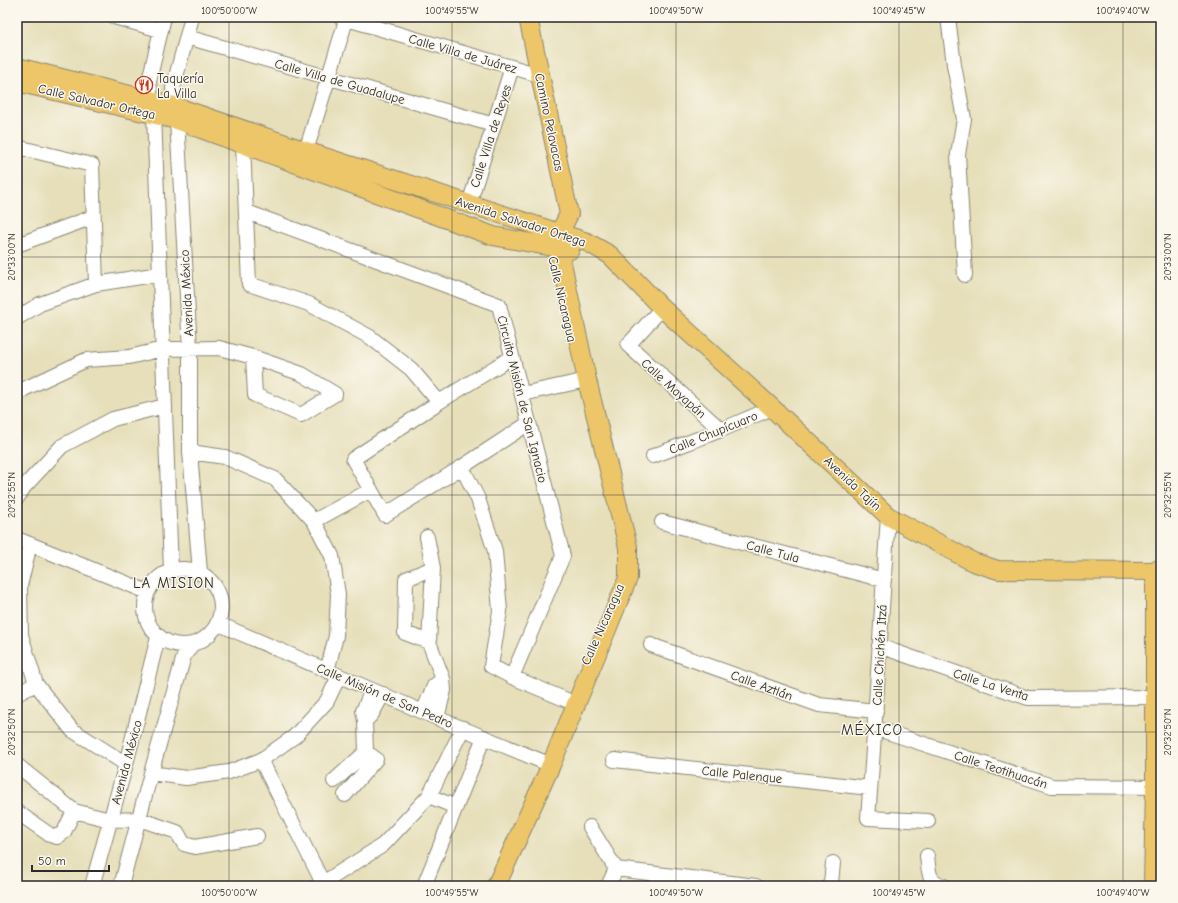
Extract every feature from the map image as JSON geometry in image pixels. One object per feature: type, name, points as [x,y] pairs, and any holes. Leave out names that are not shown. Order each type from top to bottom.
[{"type":"main road","name":"Camino Pelavacas","points":[[528,17],[569,214],[558,238]]},
{"type":"main road","name":"Avenida Salvador Ortega","points":[[17,67],[306,152],[469,204],[558,238]]},
{"type":"main road","name":"Calle Salvador Ortega","points":[[17,82],[152,107]]},
{"type":"main road","name":"Avenida Salvador Ortega","points":[[176,113],[243,145],[493,236],[558,238],[587,242],[610,255]]},
{"type":"main road","name":"Calle Nicaragua","points":[[496,886],[572,702],[628,578],[628,548],[584,380],[558,238]]},
{"type":"main road","name":"Avenida Tajín","points":[[610,255],[662,308],[888,516],[973,562],[998,570],[1158,570]]},
{"type":"main road","points":[[1153,886],[1158,787],[1155,696],[1158,655],[1158,570]]},
{"type":"main road","name":"Calle Nicaragua","points":[[489,886],[547,763]]},
{"type":"street","points":[[114,17],[162,24]]},
{"type":"street","name":"Avenida México","points":[[192,17],[173,88],[176,113],[190,349],[190,452],[200,572]]},
{"type":"street","points":[[948,17],[954,65],[964,119],[958,154],[965,275]]},
{"type":"street","points":[[306,152],[345,18]]},
{"type":"street","name":"Calle Villa de Juárez","points":[[345,18],[540,75]]},
{"type":"street","name":"Avenida México","points":[[162,24],[149,81],[152,107],[160,274],[170,571]]},
{"type":"street","name":"Calle Villa de Guadalupe","points":[[187,37],[494,125]]},
{"type":"street","name":"Calle Villa de Reyes","points":[[469,204],[512,67]]},
{"type":"street","points":[[243,145],[249,284],[309,304],[370,337],[411,369],[439,402]]},
{"type":"street","points":[[17,147],[92,165],[96,284]]},
{"type":"street","name":"Circuito Misión de San Ignacio","points":[[247,212],[499,305],[563,556],[512,677]]},
{"type":"street","points":[[17,245],[93,218]]},
{"type":"street","points":[[17,318],[40,304],[96,284],[160,274]]},
{"type":"street","name":"Calle Mayapán","points":[[662,308],[628,346],[721,430]]},
{"type":"street","points":[[17,396],[24,389],[86,360],[129,357],[163,349],[219,348],[253,357],[302,374],[335,394],[301,415],[255,395],[253,357]]},
{"type":"street","points":[[512,357],[439,402],[353,459],[385,514],[462,467],[529,423]]},
{"type":"street","points":[[522,394],[584,380]]},
{"type":"street","points":[[17,498],[24,487],[62,446],[113,419],[165,406]]},
{"type":"street","name":"Calle Chupícuaro","points":[[653,456],[721,430],[772,408]]},
{"type":"street","points":[[151,773],[186,778],[229,772],[261,760],[295,736],[327,701],[333,673],[338,594],[332,556],[314,521],[275,479],[225,457],[190,452]]},
{"type":"street","points":[[462,467],[478,499],[495,551],[500,611],[491,666],[512,677],[572,702]]},
{"type":"street","points":[[314,521],[371,490]]},
{"type":"street","name":"Calle Chichén Itzá","points":[[888,516],[868,818],[928,821]]},
{"type":"street","name":"Calle Tula","points":[[662,522],[884,580]]},
{"type":"street","points":[[427,537],[433,568],[429,642],[443,679],[444,690],[437,718]]},
{"type":"street","points":[[17,539],[148,592]]},
{"type":"street","points":[[30,544],[20,586],[21,635],[36,684],[72,730],[126,764]]},
{"type":"street","points":[[185,568],[200,572],[217,588],[223,610],[219,624],[209,637],[191,646],[174,645],[158,636],[148,624],[145,610],[145,600],[150,587],[158,578],[170,571],[185,568]]},
{"type":"street","points":[[429,642],[405,634],[406,579],[433,568]]},
{"type":"street","name":"Calle Misión de San Pedro","points":[[219,624],[437,718],[547,763]]},
{"type":"street","name":"Avenida México","points":[[92,886],[126,764],[158,636]]},
{"type":"street","name":"Calle Aztlán","points":[[651,645],[819,705],[876,710]]},
{"type":"street","name":"Avenida México","points":[[121,886],[184,656],[191,646]]},
{"type":"street","name":"Calle La Venta","points":[[879,646],[1028,698],[1155,696]]},
{"type":"street","points":[[423,712],[434,686],[443,679]]},
{"type":"street","points":[[17,694],[36,684]]},
{"type":"street","points":[[366,752],[376,759],[347,793],[335,780],[366,752],[365,721],[363,711],[378,692]]},
{"type":"street","points":[[261,760],[320,885],[383,845],[429,796],[462,728]]},
{"type":"street","name":"Calle Teotihuacán","points":[[875,728],[1052,786],[1158,787]]},
{"type":"street","points":[[424,886],[484,737]]},
{"type":"street","name":"Calle Palenque","points":[[614,760],[870,788]]},
{"type":"street","points":[[17,767],[18,766],[74,811],[110,820],[139,819],[177,832],[184,844],[195,847],[257,836]]},
{"type":"street","points":[[429,796],[456,807]]},
{"type":"street","points":[[17,812],[50,836],[57,837],[64,832],[74,811]]},
{"type":"street","points":[[590,827],[616,869],[671,881],[756,886]]},
{"type":"street","points":[[927,856],[930,877],[937,884],[944,886]]},
{"type":"street","points":[[829,886],[831,883],[833,863]]},
{"type":"street","points":[[608,886],[616,869]]},
{"type":"place","name":"Taquería La Villa","points":[[144,85]]},
{"type":"district","name":"LA MISION","points":[[174,583]]},
{"type":"district","name":"MÉXICO","points":[[872,730]]}]
